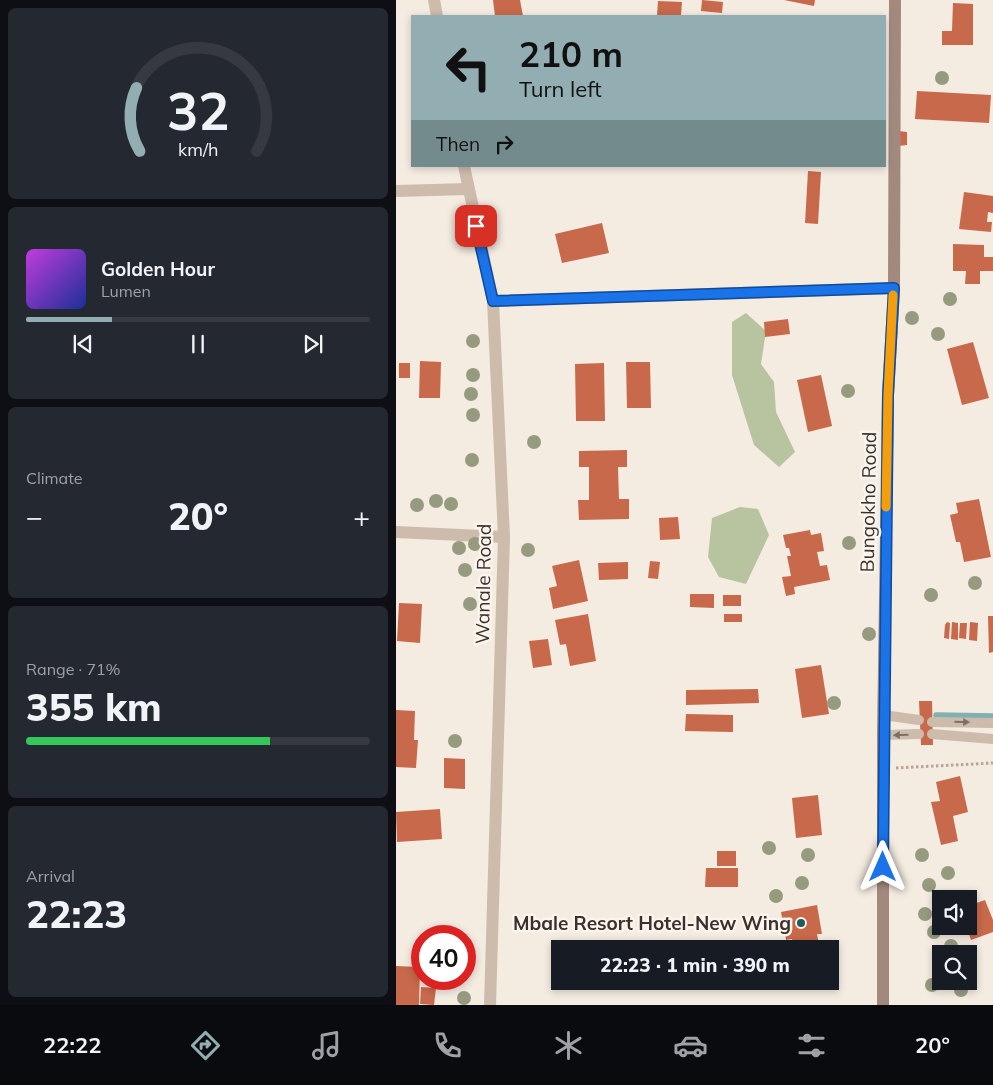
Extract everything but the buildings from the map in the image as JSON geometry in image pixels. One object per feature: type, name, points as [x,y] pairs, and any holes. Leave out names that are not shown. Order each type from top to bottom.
[{"type":"street","points":[[434,0],[437,15]]},
{"type":"street","name":"Bungokho Road","points":[[883,1005],[883,715],[888,395],[894,288],[895,0]]},
{"type":"street","name":"Wanale Road","points":[[464,167],[493,301],[504,537],[490,1005]]},
{"type":"street","points":[[396,191],[468,189]]},
{"type":"street","points":[[493,301],[894,288]]},
{"type":"street","points":[[396,532],[504,537]]},
{"type":"lane","points":[[883,715],[919,720]]},
{"type":"lane","points":[[932,722],[993,723]]},
{"type":"lane","points":[[883,735],[919,734]]},
{"type":"lane","points":[[932,734],[993,739]]},
{"type":"path","points":[[883,768],[993,763]]},
{"type":"green space","points":[[746,313],[766,331],[761,364],[774,382],[776,412],[795,452],[779,467],[754,445],[732,375],[732,322]]},
{"type":"green space","points":[[740,507],[758,509],[769,535],[746,584],[719,577],[708,557],[712,518]]},
{"type":"waterway","points":[[936,715],[993,716]]},
{"type":"slow traffic","points":[[886,507],[888,395],[893,295]]},
{"type":"place","name":"Mbale Resort Hotel-New Wing","points":[[801,923]]},
{"type":"route","points":[[476,226],[493,301],[894,288],[888,395],[883,867]]}]
